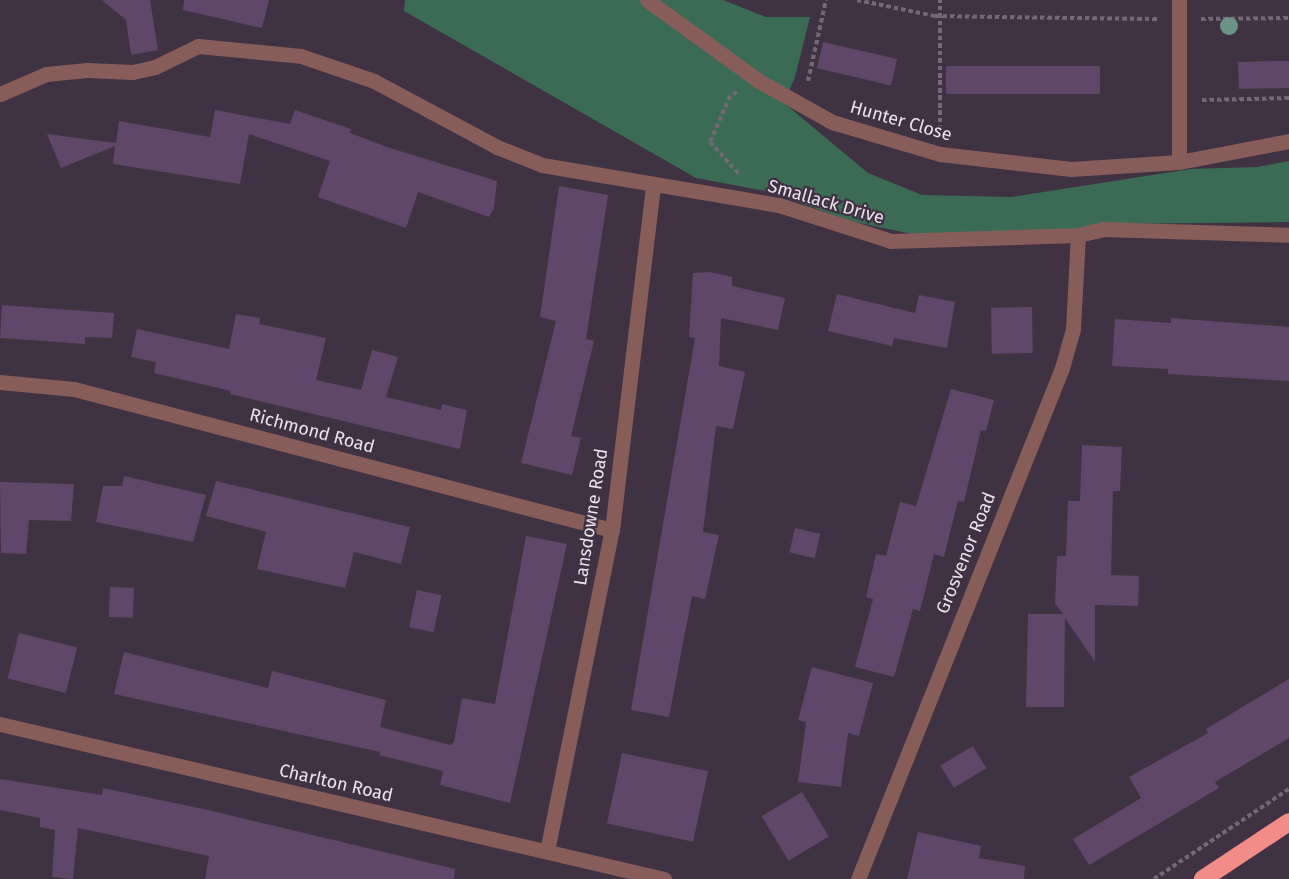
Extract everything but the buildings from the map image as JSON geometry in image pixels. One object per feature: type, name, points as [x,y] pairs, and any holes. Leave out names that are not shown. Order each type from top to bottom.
[{"type":"highway","points":[[1203,879],[1289,822]]},
{"type":"street","name":"Hunter Close","points":[[648,0],[759,81],[803,103],[832,122],[940,154],[1071,169],[1179,162],[1289,141]]},
{"type":"street","points":[[1179,0],[1179,162]]},
{"type":"street","name":"Smallack Drive","points":[[0,94],[46,74],[87,70],[133,72],[155,67],[198,46],[301,56],[374,81],[497,147],[542,165],[653,187],[778,205],[891,241],[1078,234],[1103,229],[1289,235]]},
{"type":"street","name":"Lansdowne Road","points":[[547,851],[612,530],[653,187]]},
{"type":"street","name":"Grosvenor Road","points":[[858,879],[1062,368],[1073,329],[1078,234]]},
{"type":"street","name":"Richmond Road","points":[[0,382],[74,389],[612,530]]},
{"type":"street","name":"Charlton Road","points":[[0,724],[664,879]]},
{"type":"path","points":[[803,103],[826,0]]},
{"type":"path","points":[[857,0],[940,16],[1179,20],[1289,18]]},
{"type":"path","points":[[940,0],[940,154]]},
{"type":"path","points":[[710,142],[730,96],[759,81]]},
{"type":"path","points":[[1180,100],[1289,98]]},
{"type":"path","points":[[1154,879],[1289,789]]},
{"type":"green space","points":[[405,0],[723,0],[766,17],[810,17],[795,77],[784,103],[868,173],[922,195],[1012,197],[1191,169],[1257,167],[1289,161],[1289,222],[1103,224],[1074,230],[917,235],[850,221],[770,192],[696,178],[404,11]]}]
